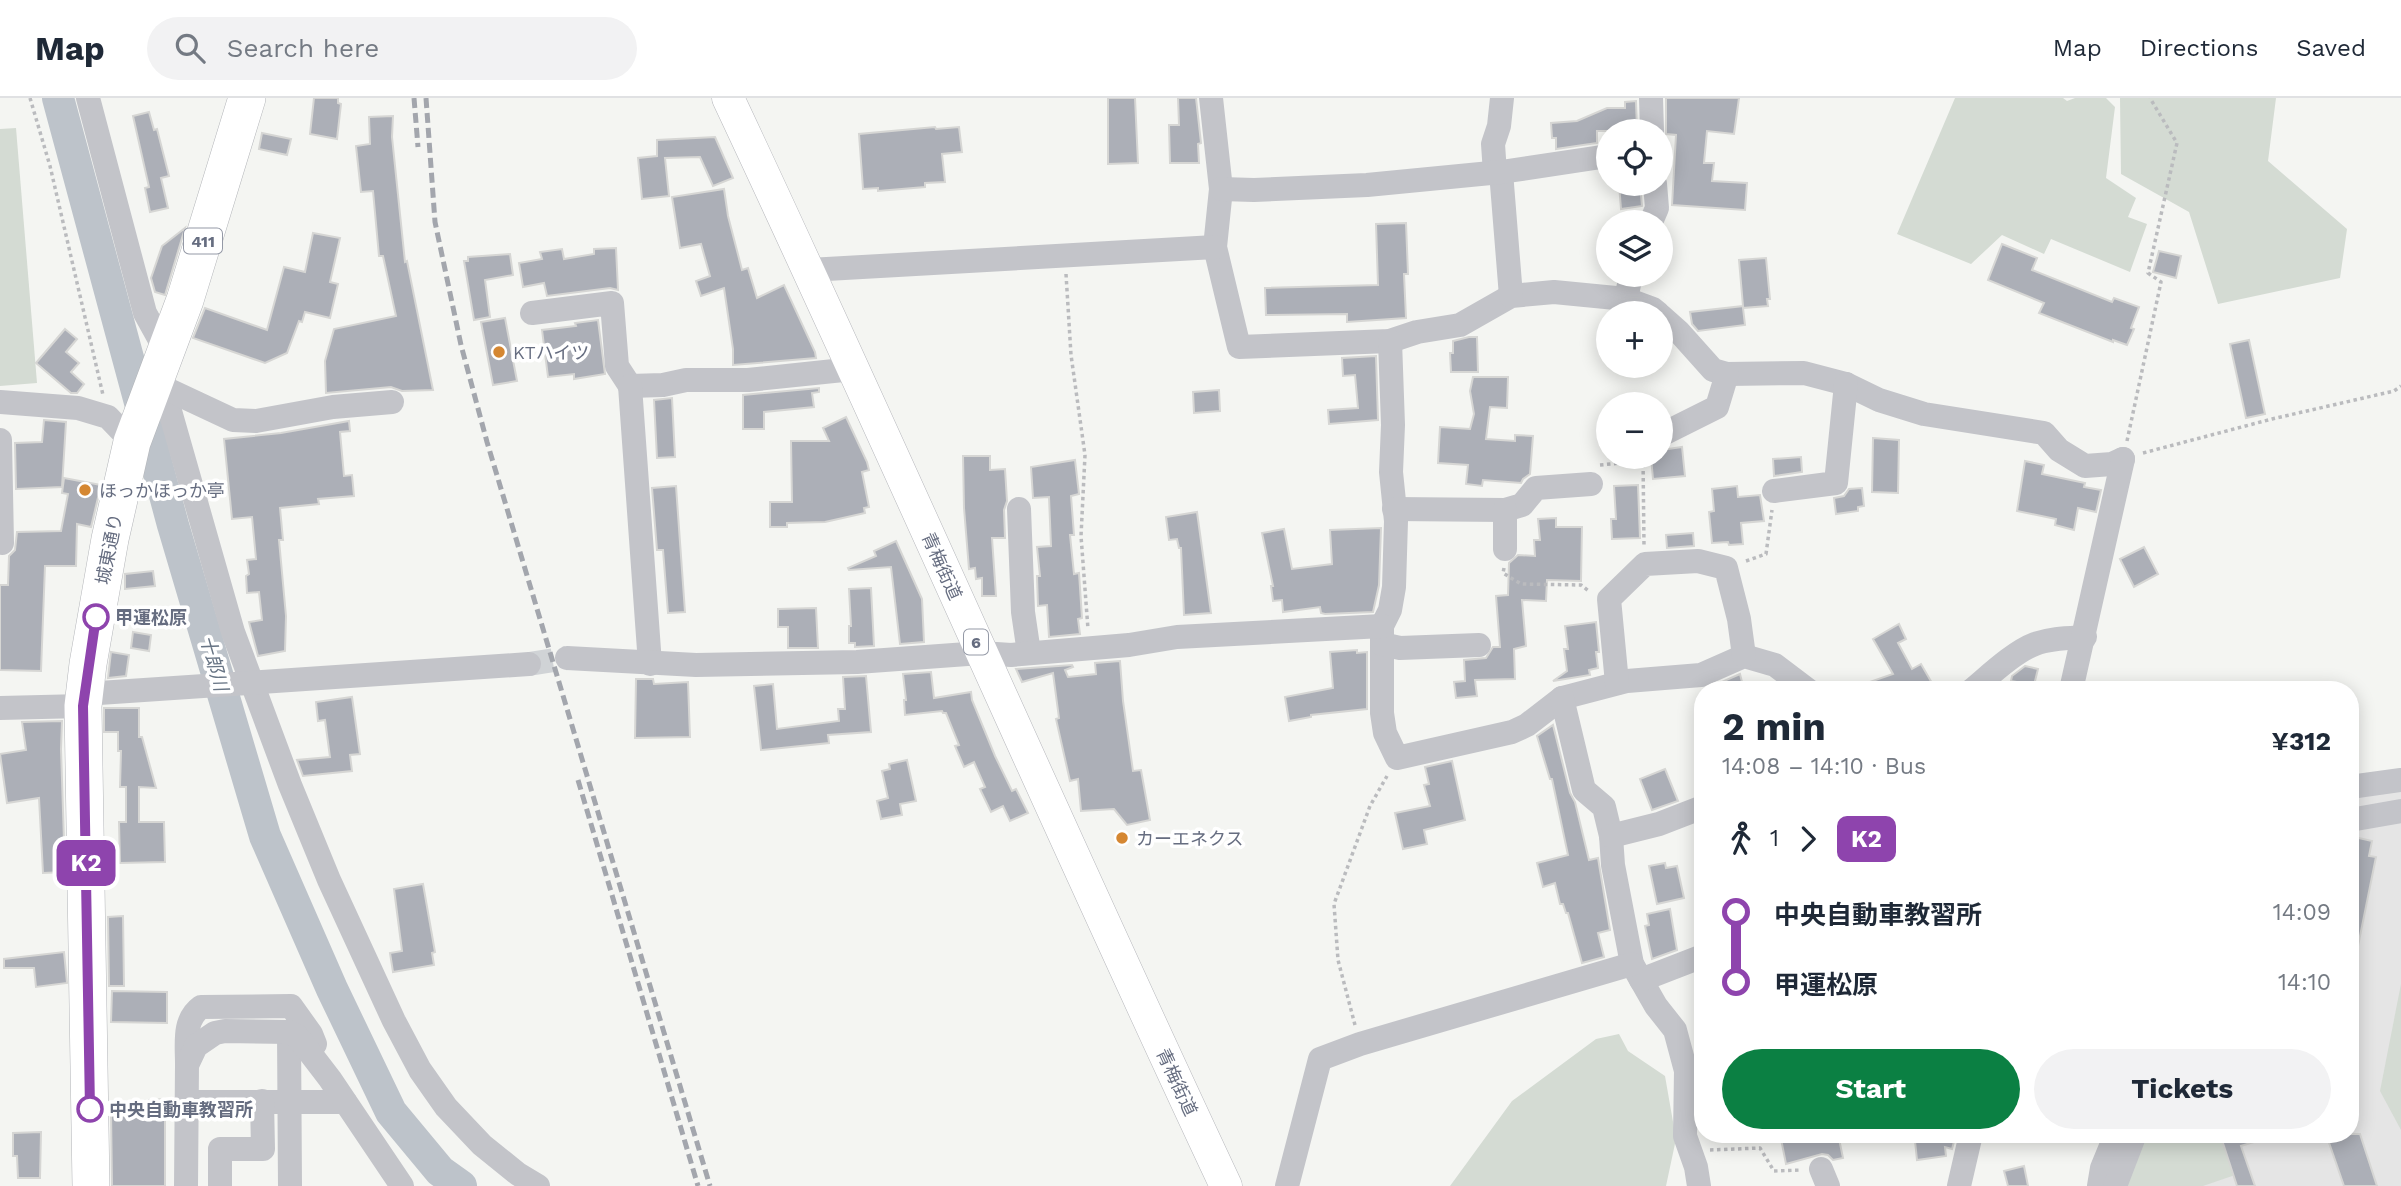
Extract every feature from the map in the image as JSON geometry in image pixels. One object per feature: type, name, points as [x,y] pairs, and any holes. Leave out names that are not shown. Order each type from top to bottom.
[{"type":"highway","name":"城東通り","points":[[91,1186],[83,700],[110,539],[120,429],[160,367],[184,300],[247,98]]},
{"type":"main road","name":"青梅街道","points":[[727,98],[1226,1186]]},
{"type":"street","points":[[88,98],[170,411],[233,632],[289,785],[329,880],[394,1021],[420,1070],[446,1107],[482,1145],[518,1174],[538,1186]]},
{"type":"street","points":[[1211,98],[1221,189],[1215,247],[1239,347],[1390,341],[1417,332],[1460,325],[1511,296],[1554,292],[1631,301]]},
{"type":"street","points":[[1502,98],[1499,126],[1493,144],[1511,296]]},
{"type":"street","points":[[1651,98],[1652,119]]},
{"type":"street","points":[[1221,189],[1367,185],[1498,172],[1596,158]]},
{"type":"street","points":[[808,270],[1215,247]]},
{"type":"street","points":[[1626,299],[1628,287]]},
{"type":"street","points":[[532,313],[612,303],[617,366],[630,386],[650,664]]},
{"type":"street","points":[[1673,326],[1713,370],[1727,374],[1804,373],[1846,384],[1879,400],[1924,414],[2044,433],[2059,450],[2085,466],[2112,464],[2123,458]]},
{"type":"street","points":[[1390,341],[1393,425],[1391,472],[1396,521],[1394,587],[1382,635],[1382,713],[1385,733],[1397,758],[1512,732],[1527,725],[1562,698],[1617,683],[1701,675],[1744,656],[1775,665],[1796,681]]},
{"type":"street","points":[[160,367],[233,420],[256,421],[333,407],[392,402]]},
{"type":"street","points":[[630,386],[663,385],[686,380],[748,380],[853,369]]},
{"type":"street","points":[[1673,429],[1717,407],[1727,374]]},
{"type":"street","points":[[1774,491],[1836,483],[1846,384]]},
{"type":"street","points":[[0,402],[78,408],[120,429]]},
{"type":"street","points":[[0,440],[2,543]]},
{"type":"street","points":[[2076,681],[2123,458]]},
{"type":"street","points":[[1394,509],[1505,510],[1522,505],[1536,488],[1591,484]]},
{"type":"street","points":[[1019,509],[1023,612],[1029,653]]},
{"type":"street","points":[[1504,549],[1505,510]]},
{"type":"street","points":[[1617,683],[1609,599],[1645,564],[1698,561],[1726,568],[1739,619],[1744,656]]},
{"type":"street","points":[[567,658],[650,664],[858,662],[981,653],[1011,655],[1129,645],[1177,637],[1382,635],[1400,648],[1479,645]]},
{"type":"street","points":[[1982,681],[2034,644],[2057,638],[2085,637]]},
{"type":"street","points":[[0,708],[195,687],[529,664]]},
{"type":"street","points":[[1562,698],[1584,790],[1604,807],[1611,836],[1613,865],[1636,972],[1656,1006],[1675,1030],[1686,1071],[1685,1136],[1699,1186]]},
{"type":"street","points":[[2359,786],[2401,780]]},
{"type":"street","points":[[1611,836],[1659,824],[1694,810]]},
{"type":"street","points":[[2359,818],[2401,811]]},
{"type":"street","points":[[1287,1186],[1320,1059],[1360,1044],[1694,958]]},
{"type":"street","points":[[186,1186],[188,1021],[201,1007],[291,1006],[311,1034],[330,1079]]},
{"type":"street","points":[[187,1065],[196,1046],[215,1033],[289,1031],[303,1043],[330,1079],[402,1186]]},
{"type":"street","points":[[289,1031],[290,1186]]},
{"type":"street","points":[[220,1186],[220,1149],[262,1149],[262,1101]]},
{"type":"street","points":[[186,1102],[345,1102]]},
{"type":"street","points":[[1959,1186],[1969,1143]]},
{"type":"street","points":[[2099,1186],[2102,1168],[2112,1143]]},
{"type":"street","points":[[2115,1186],[2132,1143]]},
{"type":"path","points":[[30,98],[120,429]]},
{"type":"path","points":[[2150,98],[2177,143],[2148,273],[2161,282],[2123,458],[2394,391],[2401,386]]},
{"type":"path","points":[[1064,254],[1070,355],[1085,455],[1081,536],[1088,622],[1087,647]]},
{"type":"path","points":[[1591,484],[1596,466]]},
{"type":"path","points":[[1643,469],[1645,564]]},
{"type":"path","points":[[1726,568],[1766,554],[1774,491]]},
{"type":"path","points":[[1504,549],[1503,573],[1521,584],[1581,585],[1588,592],[1609,599]]},
{"type":"path","points":[[1360,1044],[1338,960],[1334,904],[1370,806],[1397,758]]},
{"type":"path","points":[[1691,1152],[1760,1148],[1774,1171],[1824,1177]]},
{"type":"shaded area","points":[[1955,98],[2063,98],[2067,101],[2075,98],[2106,98],[2115,107],[2106,178],[2136,198],[2128,217],[2147,224],[2130,272],[2051,239],[2044,254],[2002,235],[1971,264],[1897,234]]},
{"type":"shaded area","points":[[2120,98],[2276,98],[2268,161],[2347,229],[2340,278],[2218,304],[2189,212],[2121,174]]},
{"type":"shaded area","points":[[16,128],[37,383],[0,386],[0,129]]},
{"type":"shaded area","points":[[2401,780],[2401,1186],[2099,1186],[2113,1143],[2359,1143],[2359,787]]},
{"type":"shaded area","points":[[2401,984],[2401,1130],[2380,1091]]},
{"type":"shaded area","points":[[1619,1034],[1628,1051],[1665,1076],[1676,1139],[1666,1186],[1450,1186],[1512,1101],[1596,1039]]},
{"type":"shaded area","points":[[2140,1143],[2223,1143],[2226,1151],[2232,1149],[2241,1173],[2203,1186],[2125,1186]]},
{"type":"building","points":[[314,98],[338,98],[338,103],[341,104],[337,139],[310,134]]},
{"type":"building","points":[[1108,98],[1135,98],[1138,163],[1108,164]]},
{"type":"building","points":[[1178,98],[1196,98],[1201,143],[1198,144],[1199,163],[1170,163],[1169,125],[1179,125]]},
{"type":"building","points":[[1666,98],[1739,98],[1734,134],[1707,131],[1704,163],[1714,163],[1712,181],[1747,183],[1745,210],[1672,205],[1676,135],[1673,135],[1673,119],[1666,119]]},
{"type":"building","points":[[1636,101],[1637,119],[1596,119],[1596,143],[1556,149],[1551,123],[1577,121],[1607,108],[1625,108],[1625,102]]},
{"type":"building","points":[[149,112],[154,130],[157,129],[169,176],[161,178],[168,208],[150,212],[145,188],[149,187],[133,116]]},
{"type":"building","points":[[393,116],[392,137],[405,262],[407,261],[433,390],[402,391],[391,387],[326,393],[325,361],[334,329],[396,316],[383,256],[379,256],[373,191],[361,192],[356,146],[370,144],[369,117]]},
{"type":"building","points":[[959,127],[962,152],[942,154],[945,182],[925,183],[925,187],[878,191],[878,188],[863,189],[859,134]]},
{"type":"building","points":[[262,133],[291,139],[287,155],[259,149]]},
{"type":"building","points":[[715,137],[733,178],[713,186],[700,157],[665,158],[669,196],[642,199],[638,158],[657,156],[657,140]]},
{"type":"building","points":[[724,189],[742,270],[748,268],[757,298],[784,285],[816,358],[733,365],[724,288],[701,296],[696,281],[710,276],[701,244],[680,248],[672,197]]},
{"type":"building","points":[[1620,196],[1641,196],[1642,206],[1621,209]]},
{"type":"building","points":[[1406,223],[1406,318],[1347,322],[1347,314],[1266,315],[1265,288],[1378,285],[1376,224]]},
{"type":"building","points":[[185,228],[165,295],[155,292],[151,278],[162,246]]},
{"type":"building","points":[[313,233],[340,238],[330,282],[338,284],[330,318],[305,312],[287,353],[265,363],[193,338],[205,308],[267,330],[284,267],[305,272]]},
{"type":"building","points":[[2002,244],[2037,258],[2032,270],[2112,302],[2114,298],[2139,307],[2127,345],[2039,313],[2044,303],[1988,280]]},
{"type":"building","points":[[616,248],[618,290],[610,288],[547,296],[544,283],[523,287],[519,263],[542,259],[540,252],[562,249],[564,259],[594,254],[594,249]]},
{"type":"building","points":[[2159,251],[2181,256],[2176,278],[2153,272]]},
{"type":"building","points":[[510,254],[513,275],[485,280],[490,317],[474,320],[464,261],[468,261],[468,257]]},
{"type":"building","points":[[1766,258],[1770,299],[1767,299],[1768,306],[1743,308],[1745,325],[1698,331],[1692,324],[1690,312],[1743,306],[1739,260]]},
{"type":"building","name":"KTハイツ","points":[[505,318],[517,381],[493,385],[481,322]]},
{"type":"building","points":[[598,320],[605,374],[574,379],[574,374],[548,377],[542,330]]},
{"type":"building","points":[[65,329],[77,339],[66,352],[79,363],[71,372],[84,384],[77,393],[71,393],[36,363]]},
{"type":"building","points":[[1477,337],[1478,372],[1451,372],[1450,353],[1453,353],[1453,341]]},
{"type":"building","points":[[2249,340],[2265,414],[2246,418],[2230,344]]},
{"type":"building","points":[[1376,356],[1378,420],[1329,424],[1328,410],[1358,408],[1355,375],[1343,376],[1342,358]]},
{"type":"building","points":[[1473,377],[1508,377],[1507,408],[1490,407],[1486,439],[1515,441],[1515,435],[1533,436],[1530,474],[1521,483],[1483,480],[1482,486],[1466,484],[1468,465],[1438,463],[1440,427],[1470,429],[1474,414],[1470,391]]},
{"type":"building","points":[[819,388],[819,392],[812,393],[814,407],[764,412],[764,429],[743,429],[743,395]]},
{"type":"building","points":[[1219,390],[1220,411],[1194,413],[1193,392]]},
{"type":"building","points":[[672,398],[675,457],[657,458],[654,400]]},
{"type":"building","points":[[846,417],[869,470],[862,472],[869,507],[864,508],[865,513],[825,522],[787,523],[787,527],[770,527],[770,502],[792,502],[791,441],[829,441],[823,428]]},
{"type":"building","points":[[44,420],[66,422],[62,487],[16,489],[15,443],[42,442]]},
{"type":"building","points":[[349,421],[350,431],[340,432],[344,476],[352,475],[354,496],[318,499],[319,504],[280,508],[283,540],[279,540],[286,616],[285,651],[258,656],[249,622],[262,620],[259,592],[247,593],[246,576],[249,574],[247,560],[256,559],[252,517],[232,519],[224,439],[281,433]]},
{"type":"building","points":[[1873,438],[1899,440],[1898,493],[1872,492]]},
{"type":"building","points":[[1682,447],[1685,476],[1653,479],[1652,469],[1673,469],[1673,448]]},
{"type":"building","points":[[963,456],[990,456],[990,470],[1005,469],[1005,538],[992,538],[996,596],[982,596],[982,578],[976,579],[975,568],[969,569]]},
{"type":"building","points":[[1801,457],[1802,472],[1774,476],[1773,459]]},
{"type":"building","points":[[1075,460],[1079,494],[1071,496],[1074,535],[1070,535],[1074,574],[1079,573],[1082,618],[1078,619],[1080,634],[1049,637],[1047,605],[1038,606],[1037,576],[1040,576],[1037,547],[1051,546],[1049,497],[1033,498],[1031,467]]},
{"type":"building","points":[[2025,461],[2044,465],[2042,474],[2085,483],[2084,487],[2101,490],[2096,512],[2078,508],[2074,530],[2055,525],[2056,519],[2017,511]]},
{"type":"building","points":[[64,478],[101,485],[91,527],[77,524],[76,566],[45,566],[41,671],[0,670],[0,585],[8,585],[9,556],[15,550],[17,532],[61,531],[68,494],[62,493]]},
{"type":"building","points":[[1638,485],[1640,538],[1612,539],[1611,519],[1616,519],[1614,486]]},
{"type":"building","points":[[676,486],[685,612],[668,613],[663,550],[657,550],[652,488]]},
{"type":"building","points":[[1737,486],[1738,497],[1760,495],[1764,521],[1741,523],[1743,544],[1712,543],[1709,512],[1714,511],[1712,489]]},
{"type":"building","points":[[1862,488],[1864,506],[1858,507],[1858,511],[1836,514],[1834,498],[1844,496],[1849,489]]},
{"type":"building","points":[[1197,512],[1211,613],[1184,615],[1181,548],[1177,539],[1169,540],[1166,517]]},
{"type":"building","points":[[1556,518],[1556,527],[1582,527],[1581,581],[1547,580],[1546,601],[1522,600],[1526,646],[1514,649],[1515,679],[1475,680],[1477,696],[1456,698],[1454,682],[1465,681],[1464,660],[1486,658],[1493,647],[1500,647],[1496,596],[1508,595],[1509,563],[1518,555],[1535,556],[1534,540],[1540,540],[1538,519]]},
{"type":"building","points":[[1381,528],[1379,585],[1373,612],[1325,614],[1321,613],[1320,607],[1283,612],[1282,600],[1273,601],[1273,586],[1262,533],[1284,529],[1292,569],[1332,564],[1330,530]]},
{"type":"building","points":[[1693,533],[1694,546],[1667,548],[1666,535]]},
{"type":"building","points":[[896,541],[922,599],[924,642],[900,644],[891,567],[848,568],[876,556],[874,551]]},
{"type":"building","points":[[2144,547],[2158,574],[2134,587],[2120,559]]},
{"type":"building","points":[[153,571],[155,586],[125,589],[125,574]]},
{"type":"building","points":[[871,588],[874,646],[855,647],[855,643],[849,643],[849,589]]},
{"type":"building","points":[[816,608],[818,648],[788,648],[788,627],[778,627],[778,609]]},
{"type":"building","points":[[1596,622],[1598,668],[1589,670],[1590,675],[1553,681],[1567,671],[1565,626]]},
{"type":"building","points":[[1899,624],[1906,639],[1898,643],[1912,669],[1921,664],[1931,681],[1873,681],[1893,674],[1873,639]]},
{"type":"building","points":[[133,632],[151,635],[149,651],[131,648]]},
{"type":"building","points":[[1357,650],[1357,653],[1367,652],[1367,709],[1311,715],[1289,721],[1285,697],[1333,688],[1330,652]]},
{"type":"building","points":[[111,652],[129,655],[126,676],[108,678]]},
{"type":"building","points":[[1120,661],[1133,771],[1141,770],[1150,820],[1127,825],[1114,809],[1081,811],[1078,779],[1070,781],[1056,719],[1059,718],[1053,673],[1022,682],[1016,669],[1072,665],[1073,667],[1065,670],[1068,677],[1096,674],[1095,663]]},
{"type":"building","points":[[2025,666],[2038,669],[2035,681],[2011,681],[2012,676]]},
{"type":"building","points":[[931,672],[934,698],[971,692],[995,756],[1012,791],[1016,789],[1028,813],[1010,821],[1003,806],[991,812],[980,789],[985,787],[974,762],[964,767],[955,746],[959,745],[946,713],[942,711],[905,715],[903,674]]},
{"type":"building","points":[[1740,674],[1742,681],[1724,681]]},
{"type":"building","points":[[866,676],[871,732],[828,735],[829,743],[761,750],[754,686],[773,684],[777,729],[839,721],[838,709],[845,709],[843,677]]},
{"type":"building","points":[[636,679],[653,679],[654,684],[688,682],[690,737],[635,738]]},
{"type":"building","points":[[352,697],[360,754],[350,755],[352,771],[303,776],[297,760],[330,757],[325,720],[318,721],[316,702]]},
{"type":"building","points":[[104,708],[139,708],[139,737],[142,737],[156,788],[139,787],[139,822],[164,822],[165,862],[120,863],[119,822],[126,822],[126,787],[120,787],[121,751],[118,751],[118,732],[104,732]]},
{"type":"building","points":[[62,721],[65,872],[43,873],[39,798],[7,803],[0,754],[26,750],[22,722]]},
{"type":"building","points":[[1553,725],[1589,860],[1598,858],[1610,930],[1598,933],[1604,957],[1582,963],[1568,913],[1563,904],[1560,904],[1555,883],[1543,887],[1537,863],[1568,855],[1552,779],[1537,736]]},
{"type":"building","points":[[907,760],[916,801],[900,804],[902,815],[881,819],[877,801],[888,798],[882,771],[890,769],[889,764]]},
{"type":"building","points":[[1452,761],[1465,820],[1424,830],[1427,844],[1403,849],[1395,813],[1430,806],[1424,785],[1429,784],[1425,767]]},
{"type":"building","points":[[1665,769],[1678,801],[1652,810],[1640,779]]},
{"type":"building","points":[[2359,838],[2372,841],[2369,856],[2376,857],[2359,941]]},
{"type":"building","points":[[1665,863],[1666,868],[1677,866],[1684,898],[1657,904],[1649,866]]},
{"type":"building","points":[[423,884],[435,952],[432,953],[434,965],[393,972],[390,953],[402,951],[394,889]]},
{"type":"building","points":[[1670,909],[1677,950],[1652,959],[1645,926],[1649,925],[1647,914]]},
{"type":"building","points":[[123,916],[124,986],[109,986],[108,917]]},
{"type":"building","points":[[64,952],[67,983],[36,987],[34,968],[4,968],[4,959]]},
{"type":"building","points":[[112,991],[167,992],[167,1023],[111,1022]]},
{"type":"building","points":[[165,1099],[165,1186],[112,1186],[111,1111],[149,1110],[149,1100]]},
{"type":"building","points":[[41,1132],[40,1178],[18,1178],[17,1156],[13,1156],[13,1133]]},
{"type":"building","points":[[2360,1134],[2377,1186],[2344,1186],[2329,1143],[2359,1143]]},
{"type":"building","points":[[1782,1143],[1840,1143],[1843,1158],[1833,1160],[1822,1154],[1786,1164]]},
{"type":"building","points":[[1915,1143],[1954,1143],[1952,1149],[1945,1147],[1946,1156],[1917,1160]]},
{"type":"building","points":[[2223,1143],[2251,1143],[2241,1146],[2255,1186],[2237,1186]]},
{"type":"building","points":[[2024,1166],[2028,1186],[2008,1186],[2004,1171]]},
{"type":"waterway","name":"十郎川","points":[[58,98],[173,525],[265,836],[332,989],[391,1112],[440,1171],[461,1186]]},
{"type":"tunnel","points":[[529,664],[567,658]]},
{"type":"railway","points":[[414,98],[418,147]]},
{"type":"railway","points":[[426,98],[435,222],[461,345],[487,442],[710,1186]]},
{"type":"railway","points":[[578,780],[698,1186]]},
{"type":"bus line","name":"K2","points":[[90,1109],[83,706],[96,617]]},
{"type":"place","name":"KTハイツ","points":[[499,352]]},
{"type":"place","name":"ほっかほっか亭","points":[[85,490]]},
{"type":"place","name":"甲運松原","points":[[96,617]]},
{"type":"place","name":"カーエネクス","points":[[1122,838]]},
{"type":"place","name":"中央自動車教習所","points":[[90,1109]]}]
